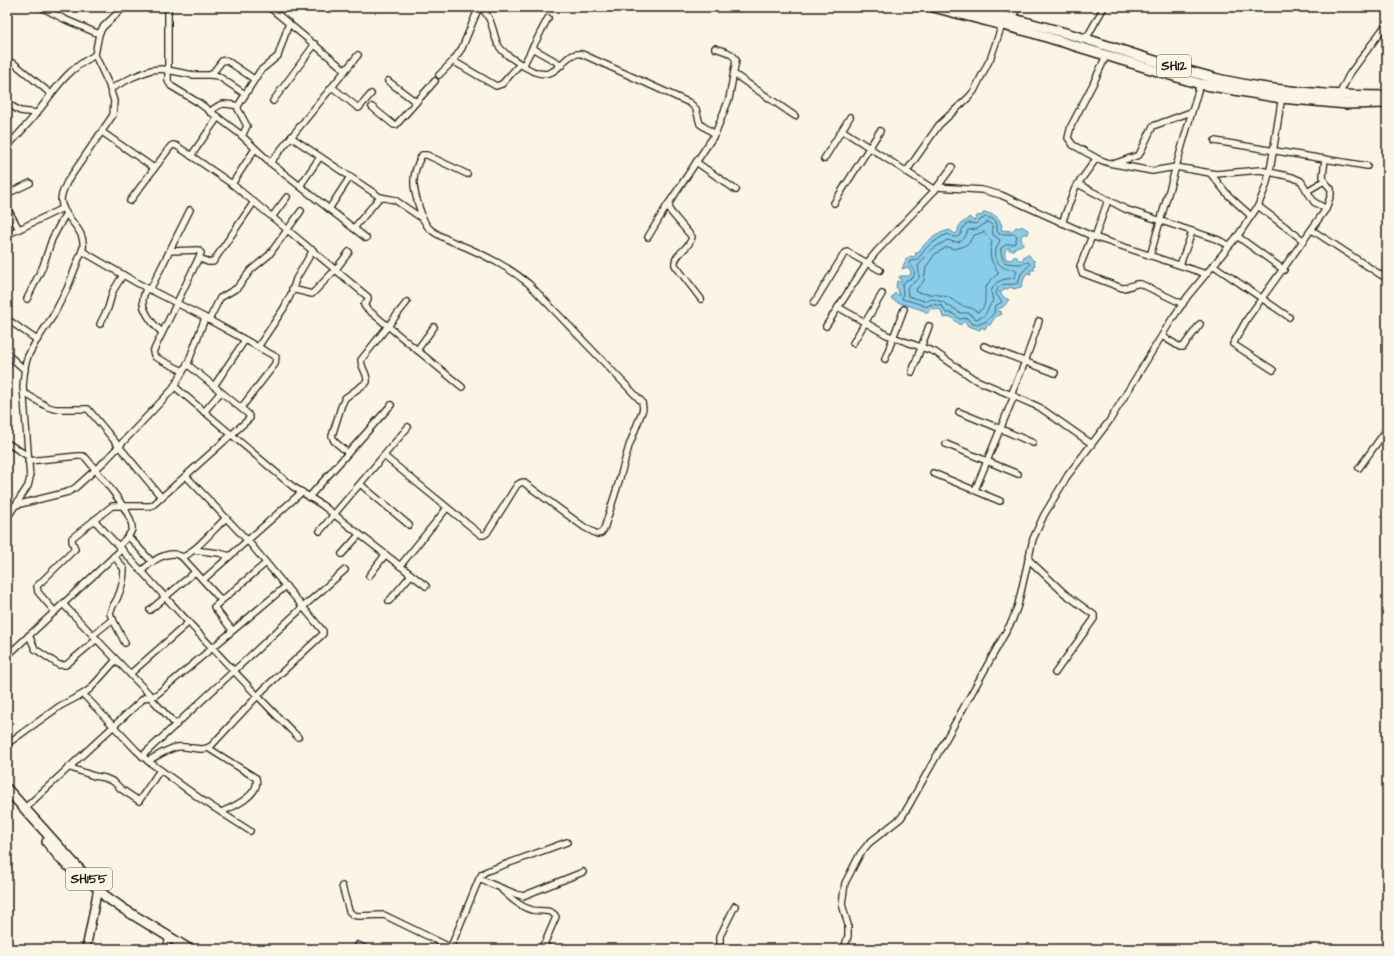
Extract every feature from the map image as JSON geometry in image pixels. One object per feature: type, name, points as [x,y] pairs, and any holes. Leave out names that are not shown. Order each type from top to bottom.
[{"type":"main road","points":[[933,7],[1002,25],[1200,84],[1347,104],[1387,104]]},
{"type":"main road","name":"SH12","points":[[966,7],[1086,39],[1138,57],[1282,94],[1387,96]]},
{"type":"main road","name":"SH155","points":[[7,789],[111,906],[167,945],[181,949]]},
{"type":"main road","name":"SH155","points":[[7,796],[62,860],[97,890],[122,908],[189,949]]},
{"type":"street","points":[[7,10],[10,7]]},
{"type":"street","points":[[41,7],[99,34]]},
{"type":"street","points":[[7,518],[28,486],[30,478],[24,393],[25,370],[28,356],[53,316],[67,289],[84,242],[82,234],[64,211],[61,199],[67,182],[111,120],[114,110],[114,100],[95,55],[99,34],[108,22],[124,7]]},
{"type":"street","points":[[168,7],[168,81],[170,86],[218,117],[242,136],[270,163],[366,238]]},
{"type":"street","points":[[269,7],[346,70]]},
{"type":"street","points":[[439,76],[453,61],[462,48],[479,7],[489,17],[499,46],[506,54],[536,73],[549,73],[562,65],[572,55],[576,53],[582,54],[690,102],[696,109],[700,124],[715,134]]},
{"type":"street","points":[[1011,19],[1018,7]]},
{"type":"street","points":[[1086,39],[1104,7]]},
{"type":"street","points":[[453,61],[496,86],[502,84],[522,65],[548,18]]},
{"type":"street","points":[[242,136],[247,126],[238,109],[238,106],[260,71],[278,56],[289,23]]},
{"type":"street","points":[[1339,96],[1349,75],[1387,23]]},
{"type":"street","points":[[906,172],[939,125],[970,97],[974,91],[991,57],[1002,25]]},
{"type":"street","points":[[273,101],[315,44]]},
{"type":"street","points":[[532,48],[562,65]]},
{"type":"street","points":[[648,237],[715,134],[729,99],[736,60],[734,56],[715,48]]},
{"type":"street","points":[[7,147],[37,113],[70,71],[95,55]]},
{"type":"street","points":[[270,163],[358,55]]},
{"type":"street","points":[[1106,56],[1094,84],[1070,129],[1068,138],[1073,145],[1096,159],[1152,171],[1176,167],[1223,174],[1253,170],[1269,172],[1297,179],[1304,185],[1314,202],[1326,209]]},
{"type":"street","points":[[211,75],[222,61],[226,60],[254,79]]},
{"type":"street","points":[[7,64],[13,63],[16,65],[51,94]]},
{"type":"street","points":[[110,89],[133,77],[151,70],[168,70],[193,75],[218,76],[245,94]]},
{"type":"street","points":[[734,74],[795,116]]},
{"type":"street","points":[[388,81],[416,102]]},
{"type":"street","points":[[372,107],[396,125],[435,81]]},
{"type":"street","points":[[1150,256],[1200,84]]},
{"type":"street","points":[[332,87],[357,108],[359,108],[371,94]]},
{"type":"street","points":[[844,949],[848,936],[848,925],[842,904],[845,884],[850,872],[860,854],[869,843],[901,818],[1012,621],[1018,605],[1033,539],[1044,515],[1068,475],[1110,420],[1183,304],[1237,236],[1258,206],[1266,186],[1269,172],[1282,94]]},
{"type":"street","points":[[7,103],[20,111],[37,113]]},
{"type":"street","points":[[210,112],[217,105],[221,104],[226,103],[238,106]]},
{"type":"street","points":[[1114,164],[1139,155],[1153,126],[1191,112]]},
{"type":"street","points":[[191,156],[218,117]]},
{"type":"street","points":[[824,159],[850,117]]},
{"type":"street","points":[[842,130],[906,172],[936,189],[982,190],[993,192],[1094,236],[1206,274]]},
{"type":"street","points":[[834,203],[880,131]]},
{"type":"street","points":[[102,132],[154,168]]},
{"type":"street","points":[[291,138],[380,197],[395,200],[423,219]]},
{"type":"street","points":[[1215,141],[1367,166]]},
{"type":"street","points":[[130,201],[173,145],[177,146],[232,184],[368,296],[368,300],[364,307],[462,387]]},
{"type":"street","points":[[232,184],[255,149]]},
{"type":"street","points":[[384,456],[475,532],[481,535],[487,533],[517,485],[523,482],[584,527],[597,534],[601,533],[644,405],[631,389],[529,284],[517,274],[492,259],[433,232],[424,223],[413,186],[422,155],[427,155],[467,174]]},
{"type":"street","points":[[300,186],[320,157]]},
{"type":"street","points":[[1062,223],[1078,184],[1096,159]]},
{"type":"street","points":[[1273,370],[1233,344],[1247,319],[1284,270],[1326,209],[1331,194],[1331,189],[1324,181],[1323,176],[1326,159]]},
{"type":"street","points":[[696,162],[736,190]]},
{"type":"street","points":[[826,326],[867,263],[936,189],[952,167]]},
{"type":"street","points":[[1210,173],[1228,195],[1251,216]]},
{"type":"street","points":[[329,209],[350,177]]},
{"type":"street","points":[[1307,191],[1324,181]]},
{"type":"street","points":[[7,194],[30,183]]},
{"type":"street","points":[[1078,184],[1125,209],[1216,239],[1229,245]]},
{"type":"street","points":[[354,228],[380,197]]},
{"type":"street","points":[[272,216],[288,198]]},
{"type":"street","points":[[1108,200],[1080,266],[1082,273],[1122,288],[1141,284],[1183,304]]},
{"type":"street","points":[[199,258],[208,262],[213,262],[254,202]]},
{"type":"street","points":[[669,203],[670,211],[692,237],[689,245],[676,258],[675,265],[701,298]]},
{"type":"street","points":[[1258,206],[1304,241]]},
{"type":"street","points":[[7,208],[19,229]]},
{"type":"street","points":[[162,332],[153,324],[143,306],[148,289],[170,251],[190,210]]},
{"type":"street","points":[[7,235],[64,211]]},
{"type":"street","points":[[27,299],[43,266],[52,239],[64,211]]},
{"type":"street","points":[[16,505],[68,492],[75,488],[119,447],[164,400],[174,386],[187,364],[207,319],[220,298],[237,288],[251,270],[269,255],[301,211]]},
{"type":"street","points":[[1312,230],[1387,279]]},
{"type":"street","points":[[1180,266],[1192,232]]},
{"type":"street","points":[[1237,236],[1284,270]]},
{"type":"street","points":[[170,251],[198,250],[201,253],[153,352],[154,356],[183,371]]},
{"type":"street","points":[[258,347],[284,308],[296,279],[313,250]]},
{"type":"street","points":[[82,251],[148,289],[274,355],[276,357],[276,361],[241,408]]},
{"type":"street","points":[[292,289],[312,294],[336,269],[349,252]]},
{"type":"street","points":[[814,303],[844,254],[847,252],[880,270]]},
{"type":"street","points":[[1213,265],[1289,317]]},
{"type":"street","points":[[100,324],[108,308],[113,291],[123,275]]},
{"type":"street","points":[[853,343],[882,294]]},
{"type":"street","points":[[348,453],[334,441],[332,436],[341,407],[346,398],[367,382],[367,377],[361,360],[407,302]]},
{"type":"street","points":[[838,307],[879,331],[940,355],[974,379],[1039,407],[1092,444]]},
{"type":"street","points":[[885,359],[904,309]]},
{"type":"street","points":[[7,319],[37,340]]},
{"type":"street","points":[[975,490],[1001,428],[1039,321]]},
{"type":"street","points":[[1162,336],[1180,347],[1183,347],[1200,324]]},
{"type":"street","points":[[912,372],[929,326]]},
{"type":"street","points":[[417,350],[434,327]]},
{"type":"street","points":[[214,386],[245,340]]},
{"type":"street","points":[[984,346],[1055,373]]},
{"type":"street","points":[[7,354],[25,370]]},
{"type":"street","points":[[54,612],[38,592],[37,586],[75,549],[72,538],[112,506],[150,506],[162,498],[250,418],[241,408],[187,364]]},
{"type":"street","points":[[174,386],[292,486],[334,515],[426,586]]},
{"type":"street","points":[[204,412],[221,392]]},
{"type":"street","points":[[24,393],[48,407],[55,409],[88,409],[162,498]]},
{"type":"street","points":[[309,497],[391,405]]},
{"type":"street","points":[[959,412],[1001,428],[1033,443]]},
{"type":"street","points":[[320,531],[408,428]]},
{"type":"street","points":[[1360,468],[1387,429]]},
{"type":"street","points":[[7,443],[28,458],[83,456],[124,505],[132,527],[132,530],[114,556],[8,654]]},
{"type":"street","points":[[946,444],[1018,474]]},
{"type":"street","points":[[933,473],[1000,501]]},
{"type":"street","points":[[148,761],[176,747],[208,748],[257,697],[323,634],[323,631],[248,541],[186,476]]},
{"type":"street","points":[[360,484],[409,525]]},
{"type":"street","points":[[203,580],[302,492]]},
{"type":"street","points":[[400,566],[447,508]]},
{"type":"street","points":[[182,557],[193,550],[226,518]]},
{"type":"street","points":[[94,520],[233,672],[298,737]]},
{"type":"street","points":[[342,554],[359,535]]},
{"type":"street","points":[[128,536],[152,562]]},
{"type":"street","points":[[193,550],[219,553],[230,556]]},
{"type":"street","points":[[141,571],[159,557],[173,554],[182,557],[221,600]]},
{"type":"street","points":[[369,576],[386,555]]},
{"type":"street","points":[[114,556],[124,569],[124,577],[110,614],[125,643]]},
{"type":"street","points":[[1028,559],[1064,593],[1094,615],[1094,619],[1055,673]]},
{"type":"street","points":[[232,630],[214,609],[214,606],[266,563]]},
{"type":"street","points":[[142,756],[345,570]]},
{"type":"street","points":[[150,610],[195,572]]},
{"type":"street","points":[[389,601],[411,574]]},
{"type":"street","points":[[24,809],[144,698],[156,695],[286,586]]},
{"type":"street","points":[[63,604],[176,725]]},
{"type":"street","points":[[30,635],[35,649],[59,665],[63,666],[66,665],[112,619]]},
{"type":"street","points":[[130,674],[188,623]]},
{"type":"street","points":[[7,744],[60,706],[90,689],[116,660]]},
{"type":"street","points":[[83,694],[148,761],[250,831]]},
{"type":"street","points":[[208,748],[256,778],[257,782],[255,789],[244,801],[221,812]]},
{"type":"street","points":[[68,767],[114,782],[121,789],[139,801],[160,770]]},
{"type":"street","points":[[342,886],[349,911],[353,915],[384,915],[451,948],[482,874],[567,842]]},
{"type":"street","points":[[479,879],[523,896],[583,872]]},
{"type":"street","points":[[497,887],[527,909],[533,911],[552,912],[554,914],[556,917],[542,947],[551,949]]},
{"type":"street","points":[[86,949],[97,890]]},
{"type":"street","points":[[720,949],[720,936],[735,906]]},
{"type":"street","points":[[358,945],[366,949]]},
{"type":"water","points":[[984,212],[998,218],[1002,227],[1001,230],[1012,231],[1016,227],[1020,228],[1021,226],[1028,230],[1029,233],[1027,235],[1025,233],[1021,236],[1024,244],[1014,248],[1014,250],[1009,250],[1009,247],[1007,248],[1005,255],[1006,259],[1011,260],[1016,255],[1019,260],[1023,260],[1024,256],[1029,255],[1033,261],[1034,260],[1035,265],[1033,268],[1035,270],[1030,270],[1031,274],[1027,273],[1021,287],[1013,289],[1011,287],[1007,289],[1005,288],[1002,292],[999,292],[1009,300],[1003,307],[998,309],[998,312],[1001,311],[1002,314],[995,317],[990,325],[987,325],[985,329],[981,327],[980,330],[968,326],[965,321],[960,325],[951,317],[943,318],[941,310],[931,308],[928,313],[891,299],[895,293],[900,296],[896,286],[897,281],[901,282],[902,279],[899,278],[900,276],[910,276],[911,272],[908,267],[902,269],[907,258],[911,256],[914,257],[916,255],[915,253],[918,253],[928,241],[936,235],[950,230],[955,234],[958,232],[960,225],[969,217],[974,221],[977,216],[983,215]]}]
